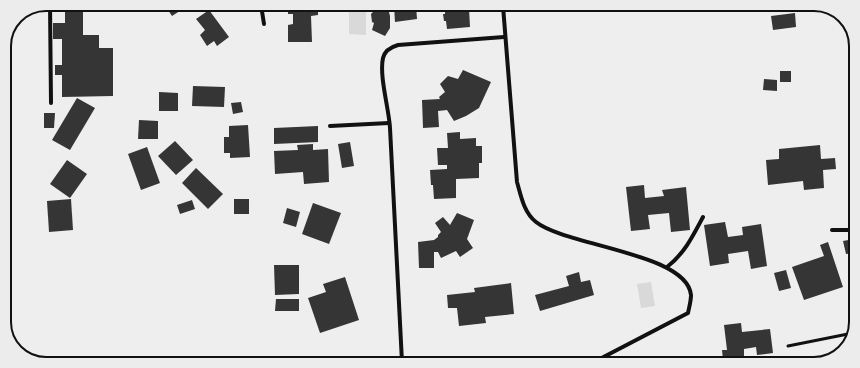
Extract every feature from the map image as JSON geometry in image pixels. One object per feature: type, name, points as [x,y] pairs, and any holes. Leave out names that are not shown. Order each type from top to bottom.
[{"type":"street","points":[[50,11],[51,103]]},
{"type":"street","points":[[262,11],[264,24]]},
{"type":"street","points":[[503,11],[504,37],[517,182],[522,202],[527,212],[536,222],[551,231],[648,259],[667,267],[685,281],[691,295],[688,313],[604,357]]},
{"type":"street","points":[[402,357],[389,124],[383,58],[390,47],[398,45],[504,37]]},
{"type":"street","points":[[330,126],[389,124]]},
{"type":"street","points":[[667,267],[676,260],[692,239],[703,217]]},
{"type":"street","points":[[832,230],[849,230]]},
{"type":"lane","points":[[788,346],[846,334]]},
{"type":"shaded area","points":[[349,11],[366,11],[366,35],[349,34]]},
{"type":"shaded area","points":[[814,11],[828,14],[842,25],[848,37],[849,43],[849,322],[846,336],[839,347],[834,351],[826,355],[814,357],[46,357],[32,354],[26,351],[17,342],[11,325],[11,43],[14,32],[21,21],[32,14],[39,12]]},
{"type":"shaded area","points":[[651,282],[655,306],[641,308],[637,284]]},
{"type":"building","points":[[65,11],[83,11],[83,35],[99,35],[99,48],[113,48],[113,96],[62,97],[62,75],[55,75],[55,65],[62,65],[62,39],[53,39],[53,23],[65,23]]},
{"type":"building","points":[[169,11],[180,11],[172,16]]},
{"type":"building","points":[[210,11],[229,37],[217,46],[214,41],[207,46],[200,35],[205,30],[196,19]]},
{"type":"building","points":[[288,11],[318,11],[318,15],[311,16],[312,42],[288,42],[288,25],[293,24],[293,14],[288,14]]},
{"type":"building","points":[[372,11],[389,11],[390,28],[385,36],[372,30],[374,23],[372,22],[371,14],[373,12]]},
{"type":"building","points":[[394,11],[416,11],[417,19],[395,22]]},
{"type":"building","points":[[445,11],[469,11],[470,27],[447,29],[443,14],[445,14]]},
{"type":"building","points":[[795,13],[796,27],[773,30],[771,16]]},
{"type":"building","points":[[463,70],[491,82],[479,108],[454,121],[447,110],[438,111],[439,127],[423,128],[422,100],[440,99],[439,97],[445,92],[440,84],[448,76],[458,79]]},
{"type":"building","points":[[780,71],[791,71],[791,82],[780,82]]},
{"type":"building","points":[[764,79],[777,80],[777,91],[763,90]]},
{"type":"building","points":[[193,86],[225,87],[224,107],[192,106]]},
{"type":"building","points":[[159,92],[178,93],[178,111],[159,111]]},
{"type":"building","points":[[77,98],[95,108],[70,150],[52,140]]},
{"type":"building","points":[[241,102],[243,112],[233,114],[231,103]]},
{"type":"building","points":[[44,113],[55,113],[54,128],[44,128]]},
{"type":"building","points":[[139,120],[158,121],[158,139],[138,139]]},
{"type":"building","points":[[248,125],[250,157],[230,158],[230,153],[224,153],[224,137],[229,137],[229,126]]},
{"type":"building","points":[[318,126],[318,142],[274,144],[274,128]]},
{"type":"building","points":[[460,132],[460,139],[476,138],[476,146],[482,146],[482,163],[479,163],[479,178],[456,179],[456,198],[434,199],[430,170],[447,169],[447,165],[438,165],[437,148],[448,148],[447,133]]},
{"type":"building","points":[[175,141],[193,160],[176,175],[158,156]]},
{"type":"building","points":[[350,142],[354,166],[342,168],[338,144]]},
{"type":"building","points":[[313,144],[313,150],[328,149],[329,182],[304,184],[303,172],[275,174],[274,151],[298,150],[297,145]]},
{"type":"building","points":[[820,145],[821,159],[835,158],[836,169],[823,170],[824,188],[804,190],[803,181],[768,185],[766,160],[779,159],[779,149]]},
{"type":"building","points":[[147,147],[160,183],[141,190],[128,154]]},
{"type":"building","points":[[67,160],[87,174],[70,198],[50,184]]},
{"type":"building","points":[[196,168],[223,194],[208,209],[182,183]]},
{"type":"building","points":[[644,185],[645,198],[664,196],[662,190],[686,187],[690,230],[671,232],[669,213],[648,215],[650,229],[631,231],[626,187]]},
{"type":"building","points":[[71,199],[73,230],[49,232],[47,201]]},
{"type":"building","points":[[234,199],[249,199],[249,214],[234,214]]},
{"type":"building","points":[[192,200],[195,209],[180,214],[177,205]]},
{"type":"building","points":[[313,203],[341,213],[329,244],[302,234]]},
{"type":"building","points":[[287,208],[300,212],[296,227],[283,223]]},
{"type":"building","points":[[457,213],[474,220],[467,239],[473,248],[460,257],[456,251],[441,258],[438,252],[434,252],[434,268],[419,268],[418,242],[434,240],[441,232],[435,223],[443,217],[450,225]]},
{"type":"building","points":[[725,222],[728,237],[743,235],[742,227],[761,224],[767,266],[751,269],[748,251],[728,254],[729,263],[710,266],[704,225]]},
{"type":"building","points":[[849,240],[849,254],[846,254],[843,241]]},
{"type":"building","points":[[828,242],[843,287],[804,300],[792,267],[824,256],[820,245]]},
{"type":"building","points":[[274,265],[299,265],[299,294],[275,295]]},
{"type":"building","points":[[786,270],[791,288],[779,291],[774,273]]},
{"type":"building","points":[[579,272],[581,282],[590,280],[594,295],[540,311],[535,295],[569,286],[566,276]]},
{"type":"building","points":[[345,277],[359,320],[320,333],[308,298],[326,292],[323,284]]},
{"type":"building","points":[[511,283],[514,314],[485,317],[486,323],[459,326],[457,308],[448,308],[447,295],[475,292],[474,288]]},
{"type":"building","points":[[276,299],[299,299],[299,311],[275,311]]},
{"type":"building","points":[[741,323],[742,332],[770,329],[773,353],[757,355],[756,347],[744,349],[744,357],[723,357],[722,350],[727,350],[724,325]]}]
